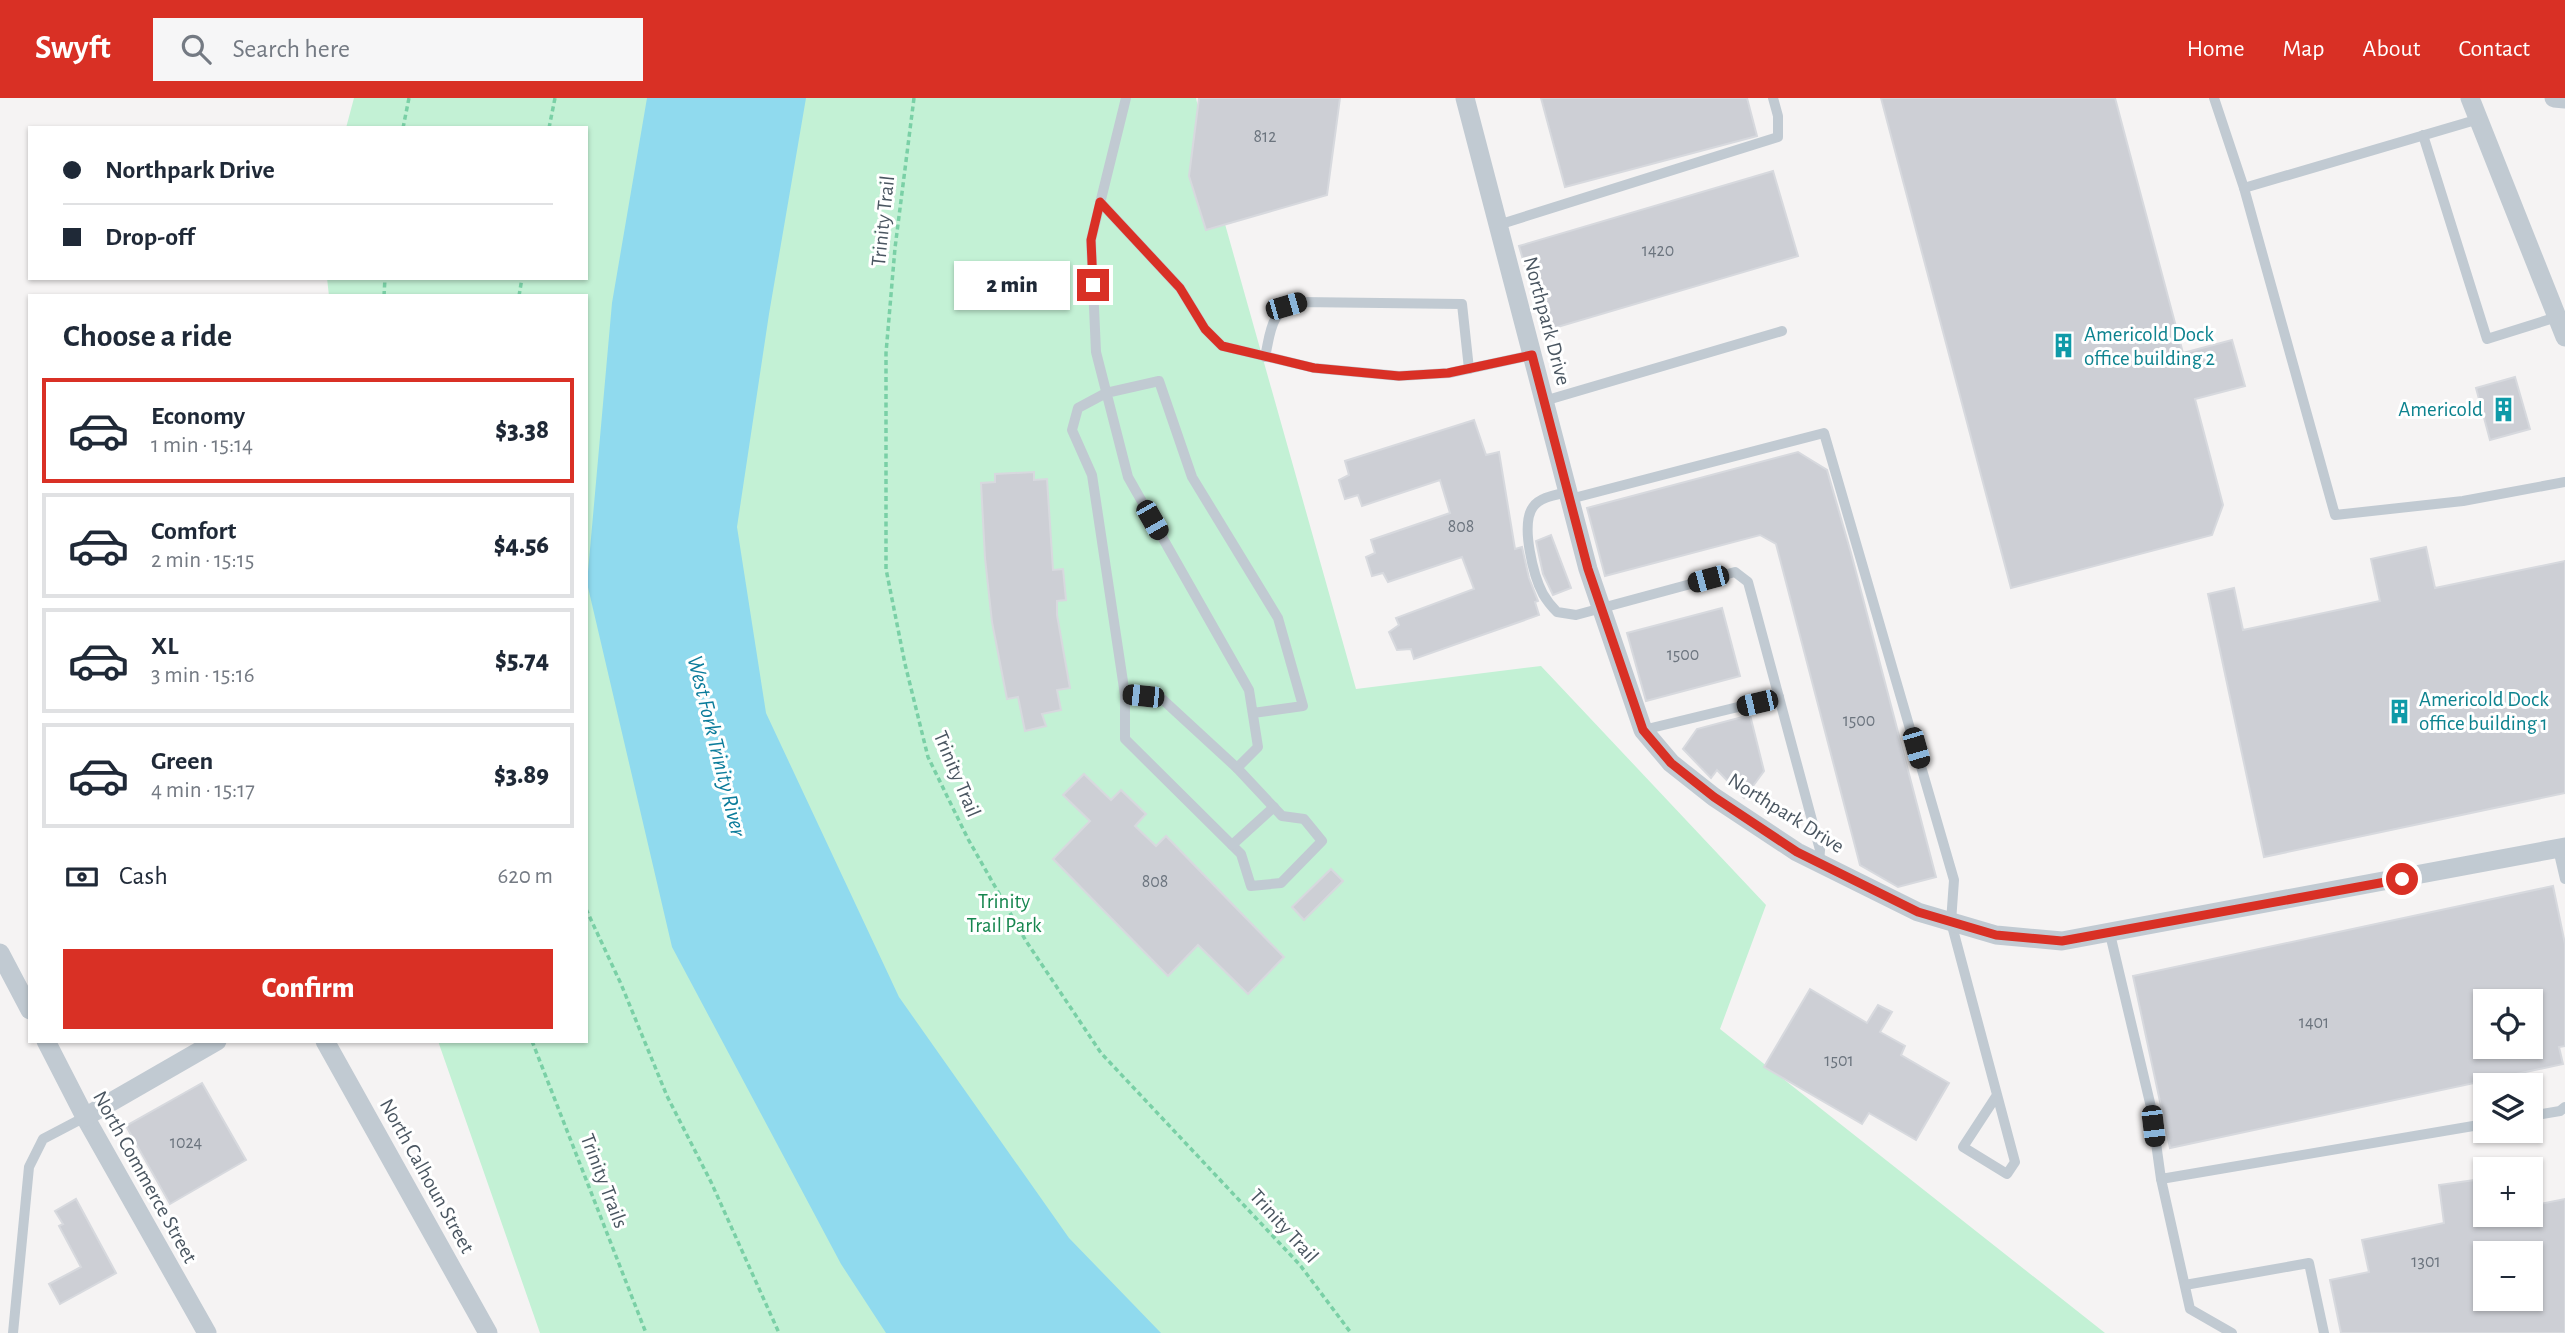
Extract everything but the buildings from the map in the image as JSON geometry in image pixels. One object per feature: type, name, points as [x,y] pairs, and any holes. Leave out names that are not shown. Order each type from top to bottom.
[{"type":"street","name":"Northpark Drive","points":[[1465,98],[1588,569],[1643,730],[1671,763],[1714,797],[1797,852],[1918,912],[1996,935],[2062,941],[2562,848]]},
{"type":"street","points":[[2470,98],[2565,337]]},
{"type":"street","points":[[2554,98],[2565,99]]},
{"type":"street","points":[[0,953],[28,1006]]},
{"type":"street","name":"North Commerce Street","points":[[47,1043],[85,1117],[207,1333]]},
{"type":"street","points":[[85,1117],[214,1043]]},
{"type":"street","name":"North Calhoun Street","points":[[326,1043],[488,1333]]},
{"type":"lane","points":[[1126,98],[1091,240],[1096,352],[1128,477],[1249,690],[1258,747],[1237,768]]},
{"type":"lane","points":[[1498,225],[1778,137],[1778,116],[1773,98]]},
{"type":"lane","points":[[2214,98],[2244,188],[2335,515],[2463,501],[2565,482]]},
{"type":"lane","points":[[2244,188],[2479,119]]},
{"type":"lane","points":[[2423,135],[2487,339],[2557,317]]},
{"type":"lane","points":[[1100,202],[1180,288],[1205,329],[1222,346],[1314,368],[1399,376],[1448,373],[1532,355]]},
{"type":"lane","points":[[1265,357],[1274,318],[1286,306],[1300,302],[1462,304],[1469,369]]},
{"type":"lane","points":[[1544,401],[1782,331]]},
{"type":"lane","points":[[1125,695],[1161,698],[1237,768],[1282,816],[1304,819],[1322,841],[1281,883],[1251,886],[1241,854],[1125,739],[1125,695],[1092,475],[1072,430],[1078,408],[1106,393],[1160,382],[1192,477],[1278,618],[1303,706],[1253,713]]},
{"type":"lane","points":[[1819,863],[1820,850],[1748,582],[1735,572],[1576,615],[1557,612],[1543,594],[1530,555],[1528,522],[1532,508],[1543,499],[1824,433],[1954,880],[1951,922],[2015,1162],[2007,1174],[1964,1147],[1997,1095]]},
{"type":"lane","points":[[1643,730],[1779,697]]},
{"type":"lane","points":[[1232,845],[1274,807]]},
{"type":"lane","points":[[2562,848],[2565,879]]},
{"type":"lane","points":[[2110,934],[2151,1107],[2161,1179],[2190,1309],[2232,1333]]},
{"type":"lane","points":[[2543,1114],[2560,1111],[2565,1107]]},
{"type":"lane","points":[[13,1333],[29,1167],[43,1139],[85,1117]]},
{"type":"lane","points":[[2161,1179],[2473,1126]]},
{"type":"lane","points":[[2185,1286],[2309,1263],[2324,1333]]},
{"type":"path","points":[[403,126],[409,98]]},
{"type":"path","points":[[549,126],[555,98]]},
{"type":"path","name":"Trinity Trail","points":[[914,98],[895,248],[886,353],[886,569],[905,664],[928,757],[968,839],[1026,941],[1101,1053],[1300,1265],[1351,1333]]},
{"type":"path","points":[[588,913],[621,984],[667,1096],[717,1194],[779,1333]]},
{"type":"path","name":"Trinity Trails","points":[[533,1043],[646,1333]]},
{"type":"green space","name":"Trinity Trail Park","points":[[354,98],[1196,98],[1223,217],[1356,689],[1541,666],[1766,905],[1720,1029],[2105,1333],[540,1333],[439,1043],[588,1043],[588,294],[329,294],[327,280],[588,280],[588,126],[347,126]]},
{"type":"water","name":"West Fork Trinity River","points":[[647,98],[806,98],[769,314],[737,527],[766,713],[899,997],[1069,1238],[1161,1333],[886,1333],[841,1264],[672,947],[588,587],[612,303]]},
{"type":"place","name":"Americold Dock office building 2","points":[[2064,346]]},
{"type":"place","name":"Americold","points":[[2503,409]]},
{"type":"place","name":"Americold Dock office building 1","points":[[2399,711]]},
{"type":"route","points":[[1093,285],[1091,240],[1100,202],[1180,288],[1205,329],[1222,346],[1314,368],[1399,376],[1448,373],[1532,355],[1588,569],[1643,730],[1671,763],[1714,797],[1797,852],[1918,912],[1996,935],[2062,941],[2402,879]]}]
